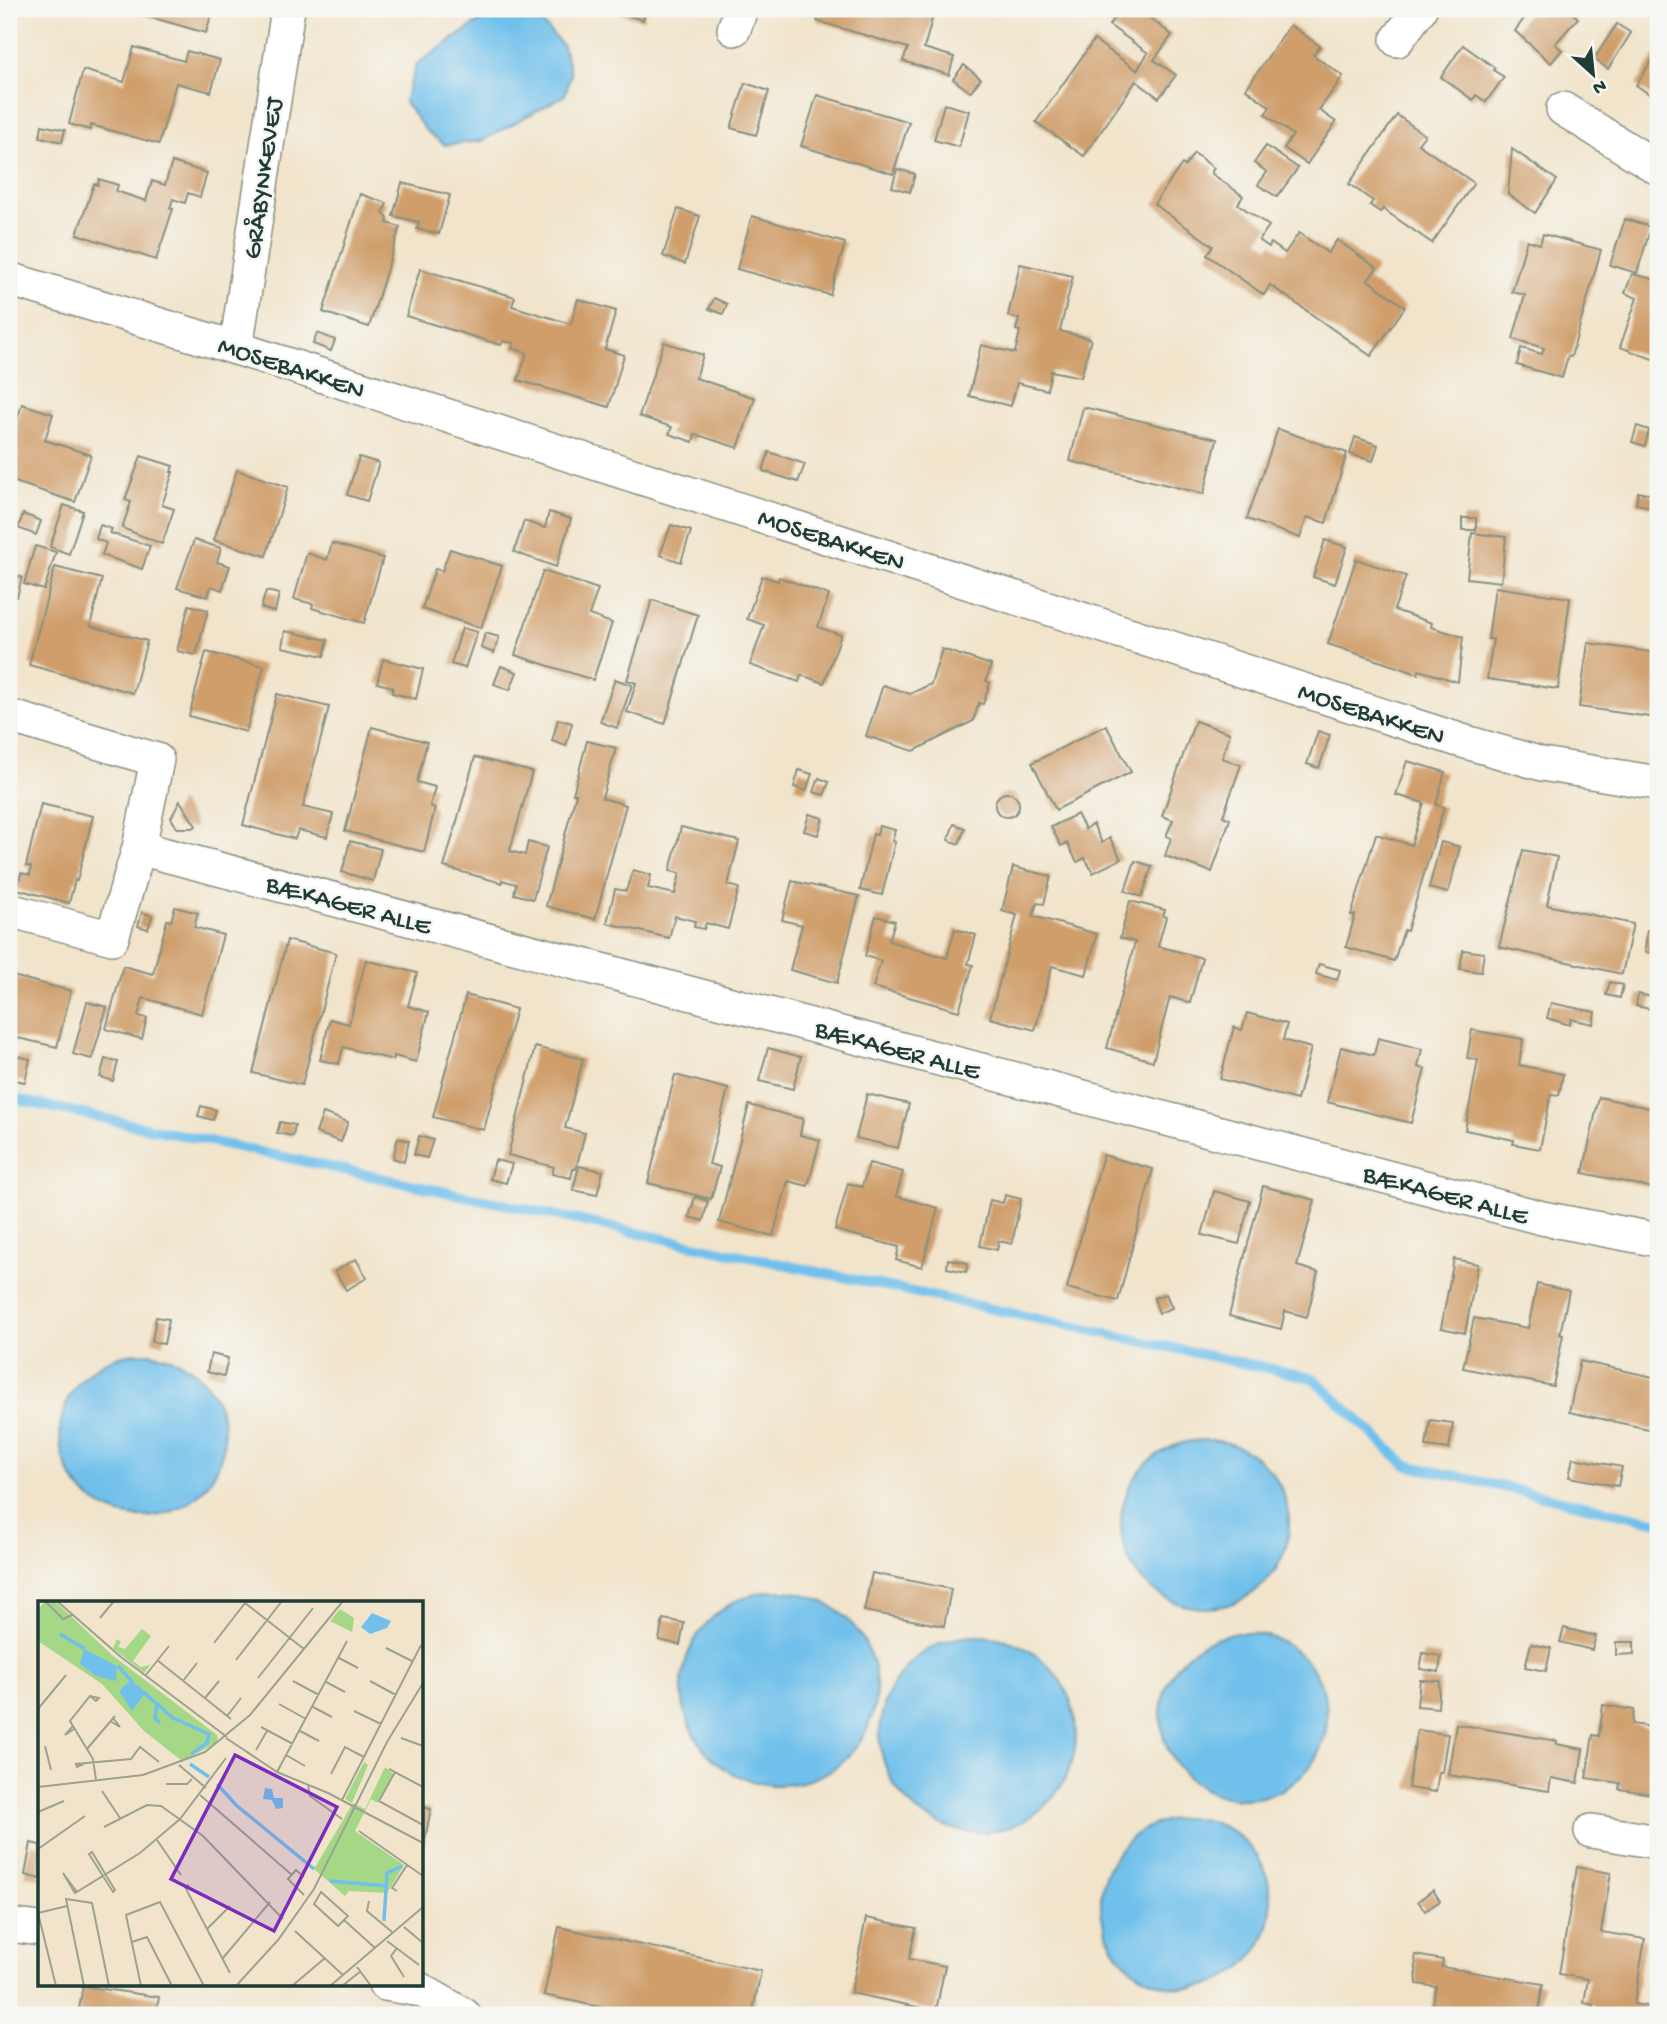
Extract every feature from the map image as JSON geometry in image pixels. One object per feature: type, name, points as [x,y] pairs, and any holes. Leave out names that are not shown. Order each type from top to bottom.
[{"type":"street","name":"GRÅBYNKEVEJ","points":[[236,348],[288,9]]},
{"type":"street","points":[[1397,40],[1420,9]]},
{"type":"street","points":[[1563,109],[1658,168]]},
{"type":"street","name":"MOSEBAKKEN","points":[[9,279],[236,348],[1459,740],[1542,764],[1658,783]]},
{"type":"street","points":[[9,716],[157,760],[139,848],[112,938],[9,910]]},
{"type":"street","name":"BÆKAGER ALLE","points":[[139,848],[1542,1218],[1658,1240]]},
{"type":"street","points":[[1591,1831],[1658,1842]]},
{"type":"street","points":[[9,1925],[38,1930]]},
{"type":"street","points":[[397,1986],[421,1990],[464,2015]]},
{"type":"water","points":[[530,9],[563,46],[571,73],[565,95],[482,141],[445,145],[426,131],[404,101],[417,64],[493,12]]},
{"type":"water","points":[[142,1353],[173,1359],[200,1377],[218,1404],[224,1435],[218,1466],[200,1493],[173,1511],[142,1517],[111,1511],[84,1493],[66,1466],[60,1435],[66,1404],[84,1377],[111,1359]]},
{"type":"water","points":[[1205,1440],[1237,1446],[1264,1465],[1283,1492],[1289,1524],[1283,1556],[1264,1583],[1237,1602],[1205,1608],[1173,1602],[1146,1583],[1127,1556],[1121,1524],[1127,1492],[1146,1465],[1173,1446]]},
{"type":"water","points":[[779,1591],[816,1598],[848,1619],[869,1651],[876,1688],[869,1725],[848,1757],[816,1778],[779,1785],[742,1778],[710,1757],[689,1725],[682,1688],[689,1651],[710,1619],[742,1598]]},
{"type":"water","points":[[1244,1633],[1276,1639],[1303,1657],[1321,1684],[1327,1716],[1321,1748],[1303,1775],[1276,1793],[1244,1799],[1212,1793],[1185,1775],[1167,1748],[1161,1716],[1167,1684],[1185,1657],[1212,1639]]},
{"type":"water","points":[[978,1636],[1015,1644],[1047,1665],[1068,1697],[1076,1734],[1068,1771],[1047,1803],[1015,1824],[978,1832],[941,1824],[909,1803],[888,1771],[880,1734],[888,1697],[909,1665],[941,1644]]},
{"type":"water","points":[[1186,1818],[1218,1825],[1246,1843],[1264,1871],[1271,1903],[1264,1935],[1246,1963],[1218,1981],[1186,1988],[1154,1981],[1126,1963],[1108,1935],[1101,1903],[1108,1871],[1126,1843],[1154,1825]]},
{"type":"building","points":[[137,9],[213,9],[206,33],[136,13]]},
{"type":"building","points":[[604,9],[646,9],[643,20]]},
{"type":"building","points":[[821,9],[935,9],[924,48],[954,57],[949,75],[903,61],[908,48],[817,21]]},
{"type":"building","points":[[1121,9],[1138,9],[1172,35],[1154,60],[1176,75],[1159,98],[1136,81],[1084,156],[1036,122],[1094,40],[1137,70],[1148,53],[1109,25]]},
{"type":"building","points":[[1531,9],[1567,9],[1578,18],[1555,44],[1562,50],[1551,63],[1515,31]]},
{"type":"building","points":[[1617,24],[1631,33],[1608,69],[1594,59]]},
{"type":"building","points":[[1290,25],[1320,46],[1313,55],[1343,76],[1319,110],[1336,122],[1307,164],[1284,148],[1293,135],[1265,114],[1270,107],[1246,89]]},
{"type":"building","points":[[1463,45],[1504,77],[1486,102],[1476,95],[1473,100],[1441,77]]},
{"type":"building","points":[[134,47],[184,61],[187,51],[220,60],[211,92],[176,83],[159,144],[91,125],[90,130],[69,124],[83,70],[124,82]]},
{"type":"building","points":[[1658,51],[1658,100],[1636,85]]},
{"type":"building","points":[[964,65],[981,79],[970,92],[953,79]]},
{"type":"building","points":[[745,83],[769,91],[756,135],[731,128]]},
{"type":"building","points":[[817,95],[909,122],[893,174],[801,146]]},
{"type":"building","points":[[944,104],[969,111],[959,147],[934,140]]},
{"type":"building","points":[[1397,115],[1425,135],[1418,144],[1474,183],[1432,243],[1383,209],[1380,212],[1370,205],[1373,201],[1349,184]]},
{"type":"building","points":[[42,125],[65,130],[62,142],[40,137]]},
{"type":"building","points":[[1266,146],[1298,168],[1277,197],[1258,185],[1267,172],[1254,163]]},
{"type":"building","points":[[1512,149],[1557,180],[1535,213],[1508,194]]},
{"type":"building","points":[[1194,153],[1214,168],[1211,173],[1243,196],[1238,204],[1269,226],[1259,240],[1269,247],[1271,243],[1285,253],[1299,233],[1328,253],[1337,240],[1377,268],[1368,280],[1405,307],[1371,356],[1270,285],[1264,295],[1207,255],[1213,246],[1154,204],[1182,164],[1185,166]]},
{"type":"building","points":[[172,162],[207,173],[200,197],[188,193],[185,203],[173,199],[170,208],[173,209],[156,260],[77,234],[94,184],[98,185],[99,179],[118,185],[116,191],[146,201],[152,181],[165,185]]},
{"type":"building","points":[[897,169],[915,174],[910,192],[892,187]]},
{"type":"building","points":[[402,183],[450,195],[439,234],[417,229],[419,222],[393,216]]},
{"type":"building","points":[[360,194],[387,203],[383,213],[388,218],[387,223],[400,227],[369,327],[323,312]]},
{"type":"building","points":[[678,209],[700,216],[685,264],[663,256]]},
{"type":"building","points":[[752,216],[845,243],[830,295],[737,269]]},
{"type":"building","points":[[1625,219],[1651,227],[1637,273],[1610,265]]},
{"type":"building","points":[[1543,234],[1601,250],[1571,357],[1568,356],[1562,378],[1517,365],[1521,348],[1542,354],[1544,348],[1513,339],[1525,295],[1512,292],[1527,240],[1540,244]]},
{"type":"building","points":[[1020,264],[1073,276],[1060,331],[1091,339],[1081,377],[1051,371],[1047,390],[1017,383],[1011,406],[969,396],[981,345],[1015,353],[1020,331],[1016,330],[1019,319],[1008,316]]},
{"type":"building","points":[[420,269],[515,297],[512,306],[571,324],[578,299],[616,311],[605,349],[624,355],[609,407],[518,380],[527,353],[512,348],[514,343],[503,341],[501,345],[406,316]]},
{"type":"building","points":[[1632,274],[1658,280],[1658,361],[1620,347],[1637,298],[1625,293]]},
{"type":"building","points":[[714,298],[727,304],[723,314],[709,309]]},
{"type":"building","points":[[317,333],[335,340],[331,351],[313,344]]},
{"type":"building","points":[[664,342],[703,355],[696,378],[755,398],[738,448],[695,434],[693,442],[669,434],[672,427],[639,416]]},
{"type":"building","points":[[22,404],[53,414],[45,440],[91,455],[75,502],[9,480],[9,428],[14,430]]},
{"type":"building","points":[[1083,407],[1217,439],[1204,494],[1070,461]]},
{"type":"building","points":[[1637,426],[1649,430],[1645,446],[1632,442]]},
{"type":"building","points":[[1278,429],[1347,453],[1326,523],[1307,517],[1300,538],[1247,519]]},
{"type":"building","points":[[1355,437],[1378,445],[1373,461],[1350,454]]},
{"type":"building","points":[[769,452],[805,464],[798,482],[763,471]]},
{"type":"building","points":[[141,456],[173,466],[162,505],[174,509],[162,544],[122,528],[131,502],[125,500]]},
{"type":"building","points":[[359,457],[379,463],[367,501],[347,495]]},
{"type":"building","points":[[237,470],[288,487],[266,556],[214,540]]},
{"type":"building","points":[[1638,492],[1655,495],[1652,507],[1636,504]]},
{"type":"building","points":[[64,505],[83,511],[69,554],[50,547]]},
{"type":"building","points":[[549,512],[571,519],[556,567],[514,552],[524,521],[545,528]]},
{"type":"building","points":[[23,514],[41,521],[36,535],[18,528]]},
{"type":"building","points":[[1462,518],[1476,518],[1476,530],[1462,530]]},
{"type":"building","points":[[100,525],[112,529],[110,533],[150,546],[142,569],[102,555],[106,543],[96,539]]},
{"type":"building","points":[[671,525],[691,531],[681,562],[660,555]]},
{"type":"building","points":[[1472,533],[1506,537],[1501,582],[1467,578]]},
{"type":"building","points":[[194,540],[221,548],[217,562],[230,566],[222,590],[211,586],[208,597],[177,588]]},
{"type":"building","points":[[1325,540],[1347,547],[1335,584],[1313,577]]},
{"type":"building","points":[[332,543],[383,558],[364,623],[312,608],[313,604],[294,599],[307,553],[327,560]]},
{"type":"building","points":[[35,546],[56,552],[44,590],[24,584]]},
{"type":"building","points":[[450,549],[502,566],[481,628],[422,609],[435,569],[442,571]]},
{"type":"building","points":[[1356,559],[1406,576],[1394,610],[1432,623],[1431,627],[1463,637],[1458,682],[1419,670],[1418,674],[1328,644]]},
{"type":"building","points":[[55,567],[102,579],[90,626],[147,641],[133,693],[29,665]]},
{"type":"building","points":[[543,571],[598,589],[589,615],[612,623],[593,680],[515,655]]},
{"type":"building","points":[[9,574],[22,577],[17,597],[9,594]]},
{"type":"building","points":[[762,576],[778,581],[779,577],[829,595],[818,627],[841,635],[824,683],[801,675],[799,682],[750,665],[764,625],[747,619]]},
{"type":"building","points":[[1495,587],[1570,598],[1558,689],[1487,679],[1493,639],[1488,639]]},
{"type":"building","points":[[266,591],[279,594],[275,612],[261,608]]},
{"type":"building","points":[[652,600],[698,615],[665,724],[627,712],[636,683],[627,680]]},
{"type":"building","points":[[189,605],[208,610],[196,655],[177,651]]},
{"type":"building","points":[[462,628],[477,632],[465,668],[451,664]]},
{"type":"building","points":[[285,631],[328,640],[324,656],[282,647]]},
{"type":"building","points":[[485,633],[499,637],[494,653],[481,648]]},
{"type":"building","points":[[1588,643],[1658,653],[1657,718],[1579,707]]},
{"type":"building","points":[[942,649],[991,665],[986,681],[990,683],[983,704],[979,703],[973,721],[914,751],[866,736],[883,685],[910,694],[931,684]]},
{"type":"building","points":[[206,652],[264,666],[246,732],[189,716]]},
{"type":"building","points":[[383,659],[423,669],[416,699],[392,693],[393,687],[377,683]]},
{"type":"building","points":[[501,666],[517,672],[510,690],[494,684]]},
{"type":"building","points":[[615,679],[632,685],[617,728],[600,722]]},
{"type":"building","points":[[277,694],[329,707],[303,807],[333,814],[327,837],[298,830],[295,839],[243,825]]},
{"type":"building","points":[[558,719],[572,723],[566,746],[552,741]]},
{"type":"building","points":[[1195,721],[1230,733],[1222,758],[1241,765],[1223,816],[1230,819],[1212,872],[1165,856],[1171,838],[1166,836],[1173,820],[1162,816]]},
{"type":"building","points":[[1106,725],[1131,772],[1056,810],[1032,763]]},
{"type":"building","points":[[372,727],[427,742],[417,782],[435,787],[430,806],[435,808],[424,852],[345,831]]},
{"type":"building","points":[[1318,731],[1330,735],[1319,768],[1307,764]]},
{"type":"building","points":[[587,741],[616,748],[602,798],[626,805],[595,919],[546,906],[576,794],[573,794]]},
{"type":"building","points":[[475,757],[532,772],[510,851],[525,855],[528,842],[547,847],[533,899],[514,894],[516,884],[502,880],[502,883],[444,867]]},
{"type":"building","points":[[1407,761],[1445,772],[1436,805],[1444,807],[1407,931],[1404,930],[1394,961],[1346,947],[1355,915],[1351,915],[1376,834],[1411,845],[1424,803],[1396,795]]},
{"type":"building","points":[[799,770],[812,774],[806,791],[794,787]]},
{"type":"building","points":[[819,778],[829,782],[824,795],[814,792]]},
{"type":"building","points":[[1007,793],[1016,796],[1019,805],[1016,814],[1007,817],[998,814],[995,805],[998,796]]},
{"type":"building","points":[[180,801],[196,826],[193,828],[177,828],[171,818]]},
{"type":"building","points":[[41,804],[93,816],[69,903],[17,889],[21,873],[30,875],[31,867],[26,866]]},
{"type":"building","points":[[809,814],[823,818],[818,835],[804,831]]},
{"type":"building","points":[[1077,814],[1085,829],[1093,824],[1102,843],[1110,838],[1121,859],[1093,873],[1085,858],[1077,862],[1067,843],[1061,846],[1051,827]]},
{"type":"building","points":[[954,824],[965,828],[959,844],[948,840]]},
{"type":"building","points":[[879,826],[895,830],[892,841],[895,842],[882,895],[860,890],[873,834],[877,835]]},
{"type":"building","points":[[681,827],[739,841],[728,885],[739,888],[728,929],[706,923],[704,929],[694,927],[695,921],[675,916],[669,938],[607,923],[615,889],[626,891],[633,870],[651,875],[648,888],[675,894],[680,873],[670,871]]},
{"type":"building","points":[[350,841],[381,849],[373,881],[342,872]]},
{"type":"building","points":[[1441,842],[1460,847],[1448,893],[1429,888]]},
{"type":"building","points":[[1523,850],[1557,857],[1547,905],[1633,924],[1622,974],[1499,947]]},
{"type":"building","points":[[1135,861],[1152,866],[1142,897],[1125,891]]},
{"type":"building","points":[[1013,867],[1051,876],[1044,904],[1037,903],[1033,916],[1097,934],[1086,975],[1052,966],[1035,1030],[990,1018],[1017,915],[1002,911]]},
{"type":"building","points":[[792,881],[859,896],[837,983],[790,970],[802,925],[782,920]]},
{"type":"building","points":[[1130,901],[1165,910],[1163,916],[1166,917],[1158,946],[1202,958],[1190,1003],[1170,997],[1153,1061],[1107,1048],[1135,942],[1120,938]]},
{"type":"building","points":[[175,907],[198,913],[194,927],[223,935],[202,1014],[143,998],[138,1016],[147,1018],[142,1039],[106,1029],[123,966],[153,974],[167,920],[171,921]]},
{"type":"building","points":[[142,912],[152,916],[148,929],[138,926]]},
{"type":"building","points":[[876,916],[895,921],[889,941],[947,958],[955,929],[976,935],[968,964],[973,965],[959,1011],[873,987],[881,961],[865,956]]},
{"type":"building","points":[[1647,930],[1656,931],[1653,953],[1645,952]]},
{"type":"building","points":[[287,940],[336,953],[302,1085],[253,1073]]},
{"type":"building","points":[[1463,950],[1484,953],[1481,972],[1460,969]]},
{"type":"building","points":[[366,960],[417,973],[408,1006],[429,1012],[416,1062],[394,1056],[393,1060],[343,1047],[339,1064],[320,1060],[330,1019],[349,1024]]},
{"type":"building","points":[[1319,964],[1340,970],[1337,980],[1316,974]]},
{"type":"building","points":[[9,975],[71,991],[57,1047],[9,1036]]},
{"type":"building","points":[[1610,982],[1623,985],[1620,998],[1606,995]]},
{"type":"building","points":[[1638,994],[1652,997],[1650,1009],[1636,1006]]},
{"type":"building","points":[[466,995],[516,1009],[484,1130],[433,1117]]},
{"type":"building","points":[[87,1002],[107,1007],[92,1059],[73,1054]]},
{"type":"building","points":[[1551,1003],[1595,1012],[1593,1024],[1571,1019],[1570,1025],[1547,1018]]},
{"type":"building","points":[[1247,1013],[1287,1024],[1283,1040],[1311,1048],[1297,1100],[1220,1079],[1234,1027],[1242,1030]]},
{"type":"building","points":[[1472,1030],[1523,1039],[1519,1065],[1563,1074],[1559,1095],[1551,1094],[1540,1149],[1513,1144],[1514,1140],[1465,1130],[1478,1060],[1467,1058]]},
{"type":"building","points":[[1378,1038],[1422,1049],[1418,1067],[1425,1069],[1411,1123],[1327,1102],[1341,1047],[1374,1055]]},
{"type":"building","points":[[535,1047],[583,1059],[565,1128],[585,1133],[576,1169],[573,1169],[571,1178],[552,1174],[554,1167],[508,1155]]},
{"type":"building","points":[[768,1048],[801,1057],[793,1089],[759,1081]]},
{"type":"building","points":[[17,1056],[30,1059],[25,1082],[9,1079],[9,1067],[14,1068]]},
{"type":"building","points":[[105,1059],[118,1062],[113,1081],[100,1077]]},
{"type":"building","points":[[675,1075],[728,1089],[709,1164],[720,1167],[711,1199],[648,1183]]},
{"type":"building","points":[[867,1094],[909,1104],[898,1148],[856,1138]]},
{"type":"building","points":[[1599,1097],[1658,1110],[1658,1189],[1583,1173]]},
{"type":"building","points":[[749,1105],[803,1119],[800,1135],[820,1140],[808,1186],[788,1181],[773,1236],[719,1222]]},
{"type":"building","points":[[201,1106],[216,1110],[213,1120],[198,1116]]},
{"type":"building","points":[[323,1113],[348,1122],[341,1142],[316,1133]]},
{"type":"building","points":[[280,1122],[295,1125],[293,1136],[277,1133]]},
{"type":"building","points":[[419,1136],[433,1140],[427,1158],[414,1155]]},
{"type":"building","points":[[398,1138],[409,1141],[404,1162],[393,1158]]},
{"type":"building","points":[[1103,1155],[1153,1169],[1118,1301],[1067,1288]]},
{"type":"building","points":[[495,1160],[512,1164],[506,1183],[490,1179]]},
{"type":"building","points":[[869,1163],[903,1172],[896,1196],[938,1208],[922,1267],[896,1260],[899,1247],[835,1230],[848,1183],[862,1187]]},
{"type":"building","points":[[579,1166],[603,1171],[597,1195],[573,1190]]},
{"type":"building","points":[[1263,1186],[1315,1200],[1297,1266],[1318,1272],[1307,1317],[1285,1311],[1281,1329],[1229,1316]]},
{"type":"building","points":[[1214,1191],[1250,1201],[1239,1244],[1202,1235]]},
{"type":"building","points":[[1005,1195],[1021,1199],[1012,1244],[999,1241],[997,1250],[980,1246],[990,1200],[1003,1203]]},
{"type":"building","points":[[695,1197],[708,1201],[703,1221],[689,1217]]},
{"type":"building","points":[[356,1259],[367,1278],[346,1290],[335,1271]]},
{"type":"building","points":[[948,1259],[968,1263],[966,1272],[947,1268]]},
{"type":"building","points":[[1454,1259],[1478,1264],[1465,1333],[1441,1328]]},
{"type":"building","points":[[1537,1284],[1569,1291],[1553,1386],[1463,1368],[1474,1318],[1528,1328]]},
{"type":"building","points":[[1166,1294],[1172,1308],[1159,1313],[1154,1298]]},
{"type":"building","points":[[156,1317],[169,1319],[164,1344],[152,1342]]},
{"type":"building","points":[[211,1354],[228,1358],[224,1376],[207,1372]]},
{"type":"building","points":[[1580,1361],[1658,1378],[1658,1431],[1569,1412]]},
{"type":"building","points":[[1430,1420],[1453,1423],[1449,1449],[1426,1446]]},
{"type":"building","points":[[1573,1458],[1622,1467],[1618,1486],[1569,1477]]},
{"type":"building","points":[[872,1573],[951,1589],[944,1626],[864,1611]]},
{"type":"building","points":[[663,1619],[684,1623],[680,1645],[659,1640]]},
{"type":"building","points":[[1564,1628],[1596,1636],[1592,1650],[1560,1642]]},
{"type":"building","points":[[1616,1642],[1634,1642],[1634,1654],[1616,1655]]},
{"type":"building","points":[[1531,1644],[1551,1648],[1546,1671],[1525,1667]]},
{"type":"building","points":[[1423,1653],[1441,1656],[1439,1672],[1420,1669]]},
{"type":"building","points":[[1420,1680],[1440,1681],[1438,1708],[1417,1706]]},
{"type":"building","points":[[1603,1705],[1634,1710],[1632,1724],[1658,1728],[1658,1795],[1619,1789],[1620,1783],[1586,1778],[1593,1735],[1599,1736]]},
{"type":"building","points":[[1456,1724],[1557,1741],[1556,1744],[1583,1749],[1578,1783],[1551,1778],[1549,1791],[1448,1775]]},
{"type":"building","points":[[1417,1730],[1448,1734],[1436,1792],[1408,1788]]},
{"type":"building","points":[[424,1807],[431,1809],[424,1844]]},
{"type":"building","points":[[31,1843],[38,1845],[38,1878],[25,1875]]},
{"type":"building","points":[[1577,1867],[1611,1873],[1601,1932],[1645,1939],[1634,2004],[1658,2008],[1658,2015],[1592,2015],[1594,2005],[1584,2003],[1588,1979],[1559,1974]]},
{"type":"building","points":[[1433,1890],[1440,1901],[1425,1911],[1418,1901]]},
{"type":"building","points":[[866,1918],[916,1928],[909,1959],[945,1966],[936,2011],[851,1993]]},
{"type":"building","points":[[559,1927],[761,1971],[752,2015],[637,2015],[544,1995]]},
{"type":"building","points":[[1415,1955],[1443,1960],[1442,1967],[1543,1984],[1538,2015],[1431,2015],[1436,1987],[1417,1984]]},
{"type":"building","points":[[83,1986],[159,1997],[156,2015],[78,2015]]},
{"type":"waterway","points":[[9,1098],[1313,1378],[1406,1465],[1658,1522]]}]
